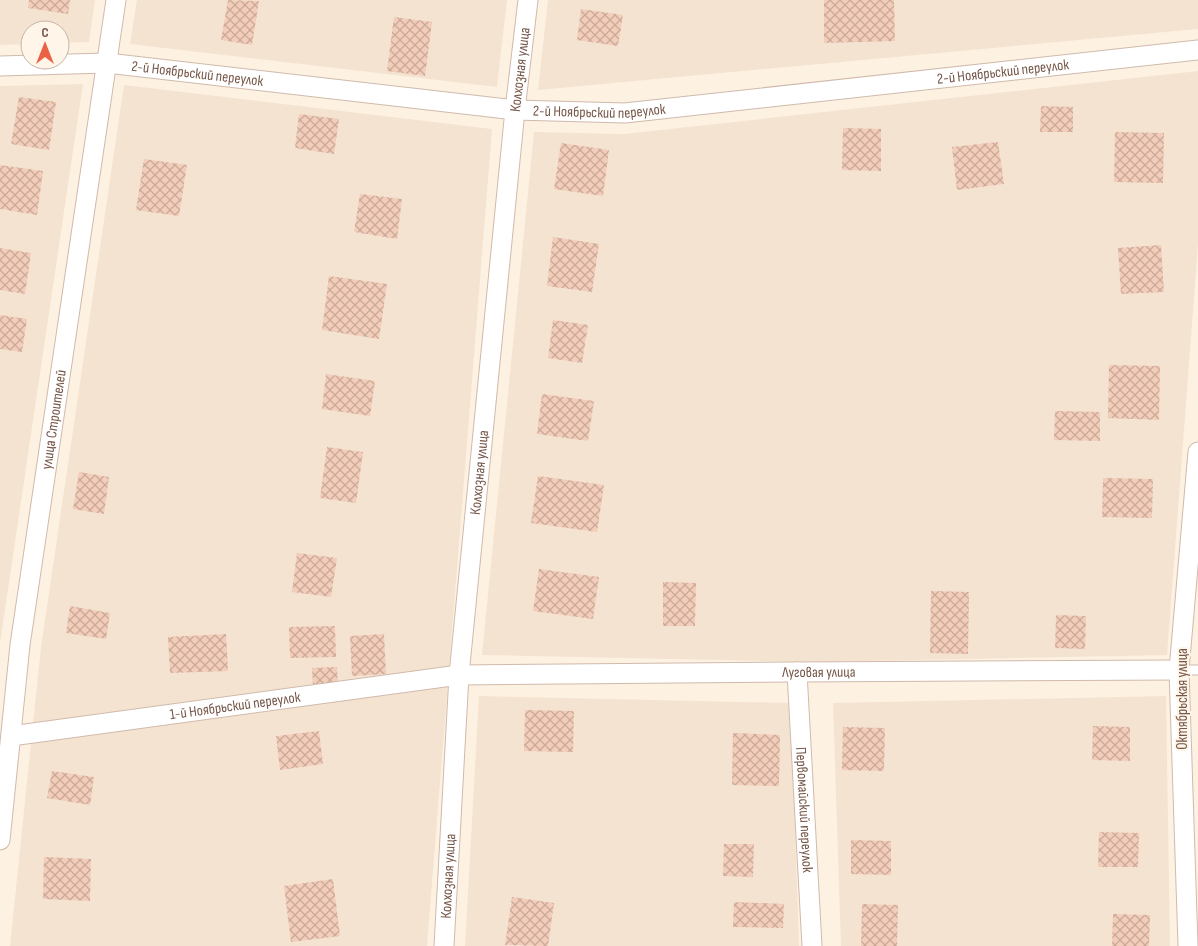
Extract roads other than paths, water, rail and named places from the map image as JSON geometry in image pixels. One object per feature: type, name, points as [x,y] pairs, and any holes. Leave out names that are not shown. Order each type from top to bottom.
[{"type":"street","name":"улица Строителей","points":[[0,840],[11,736],[9,671],[22,635],[116,0]]},
{"type":"street","name":"Колхозная улица","points":[[444,946],[459,675],[515,110],[528,0]]},
{"type":"street","name":"2-й Ноябрьский переулок","points":[[0,66],[107,63],[515,110],[625,113],[1198,50]]},
{"type":"street","name":"Октябрьская улица","points":[[1188,946],[1179,670],[1198,452]]},
{"type":"street","name":"Луговая улица","points":[[459,675],[1179,670]]},
{"type":"street","name":"Первомайский переулок","points":[[798,672],[812,946]]},
{"type":"street","name":"1-й Ноябрьский переулок","points":[[11,736],[459,675]]},
{"type":"lane","points":[[1179,670],[1198,670]]}]
